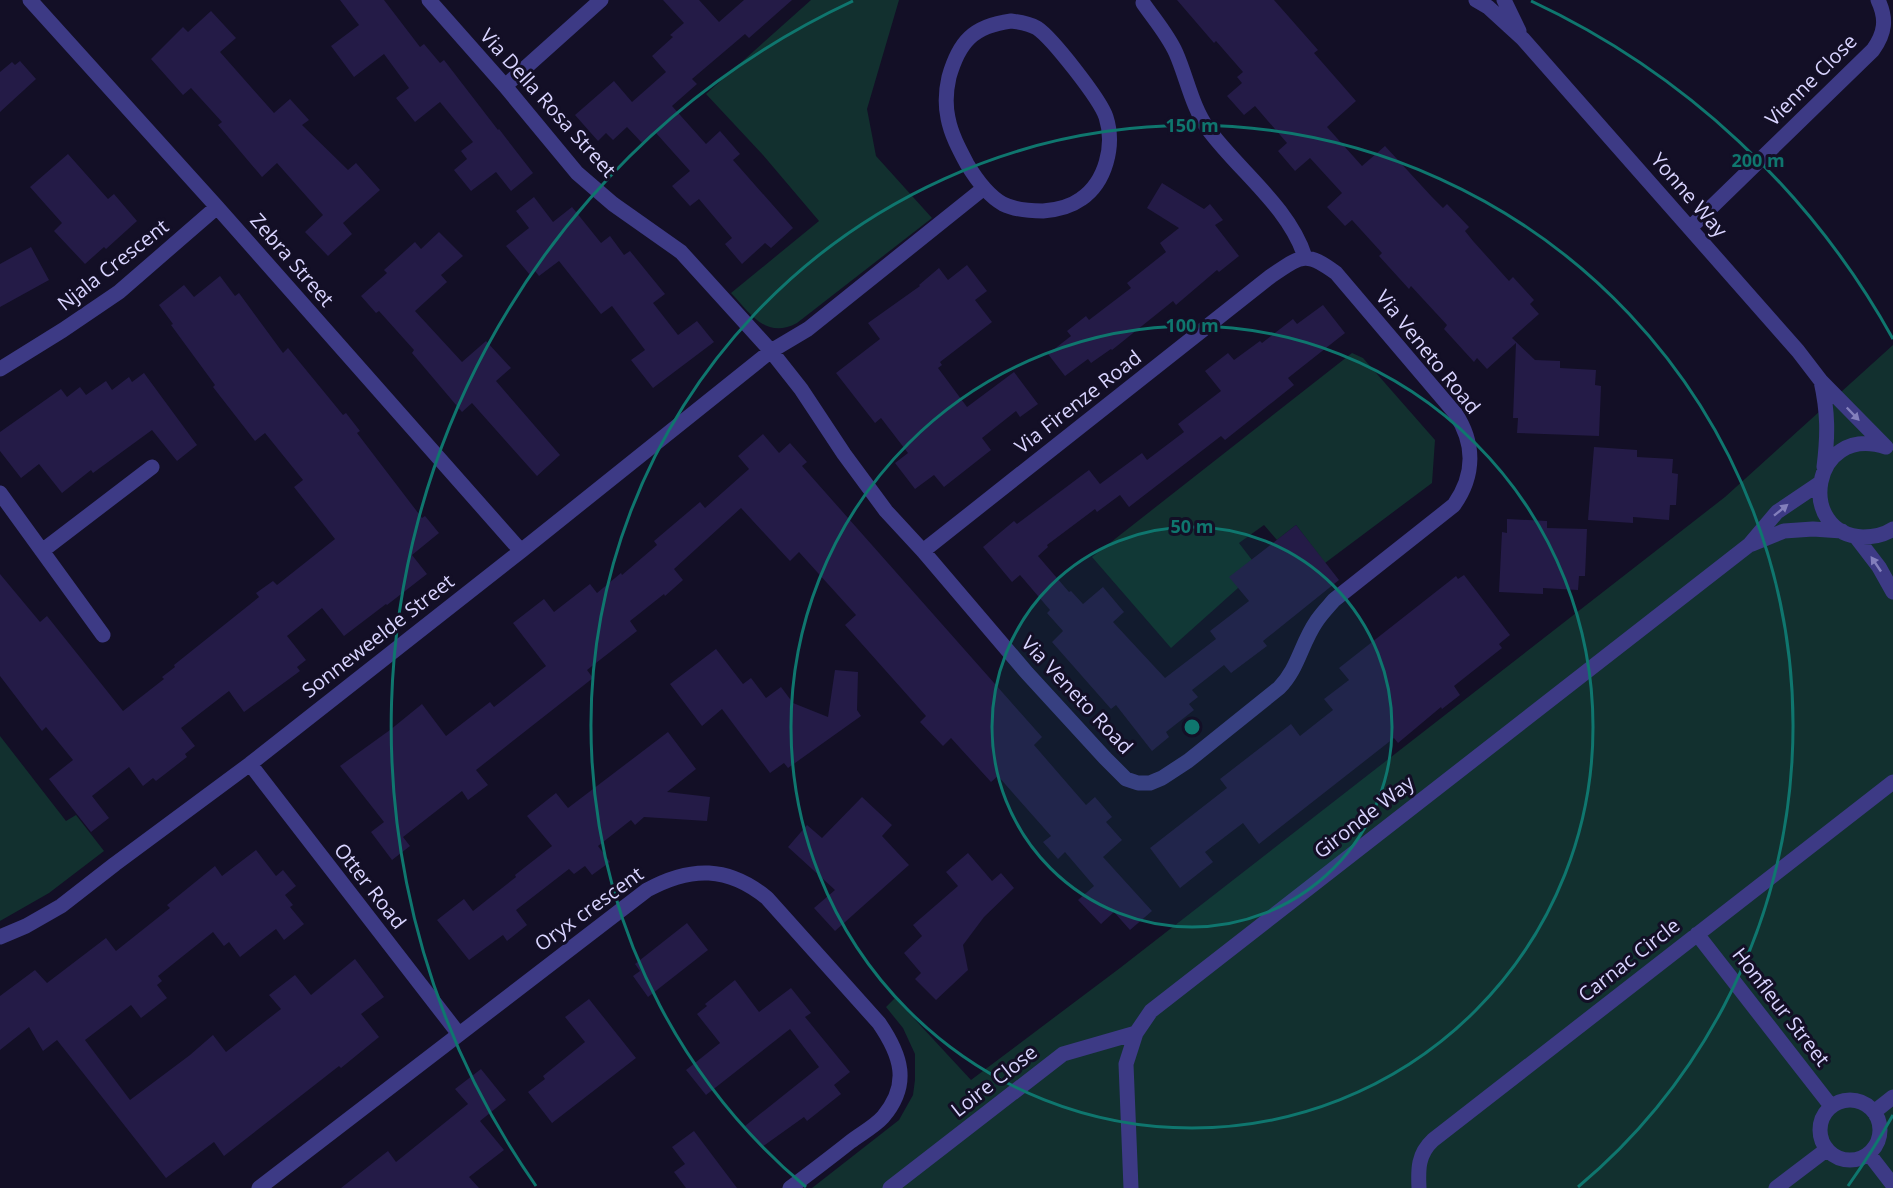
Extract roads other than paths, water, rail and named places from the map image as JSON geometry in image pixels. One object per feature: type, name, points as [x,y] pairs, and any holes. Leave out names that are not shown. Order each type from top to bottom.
[{"type":"street","name":"Zebra Street","points":[[30,0],[217,207],[521,551]]},
{"type":"street","name":"Via Della Rosa Street","points":[[429,0],[583,179],[613,204],[681,252],[771,351]]},
{"type":"street","points":[[505,86],[601,0]]},
{"type":"street","name":"Yonne Way","points":[[1476,0],[1488,7],[1523,39],[1798,351],[1821,381],[1889,449]]},
{"type":"street","name":"Yonne Way","points":[[1504,0],[1523,39]]},
{"type":"street","name":"Vienne Close","points":[[1690,228],[1873,50],[1883,31],[1884,20],[1878,0]]},
{"type":"street","points":[[1143,3],[1170,41],[1181,64],[1194,103],[1208,129],[1288,221],[1300,241],[1305,257]]},
{"type":"street","points":[[1011,21],[1024,23],[1038,29],[1051,43],[1101,106],[1107,119],[1110,135],[1107,159],[1102,176],[1094,188],[1081,199],[1066,207],[1042,211],[1017,209],[1003,204],[984,188],[968,165],[951,131],[946,100],[948,82],[954,58],[962,44],[971,36],[995,23],[1011,21]]},
{"type":"street","name":"Sonneweelde Street","points":[[0,937],[26,926],[61,906],[249,764],[771,351],[808,329],[984,188]]},
{"type":"street","name":"Njala Crescent","points":[[0,369],[119,292],[217,207]]},
{"type":"street","name":"Via Veneto Road","points":[[771,351],[801,389],[865,484],[1027,673],[1126,779],[1138,783],[1150,783],[1188,761],[1280,688],[1290,677],[1307,638],[1323,612],[1454,505],[1463,492],[1468,477],[1470,445],[1465,428],[1455,413],[1336,273],[1313,258],[1305,257]]},
{"type":"street","name":"Via Firenze Road","points":[[923,550],[1271,276],[1293,261],[1305,257]]},
{"type":"street","name":"Yonne Way","points":[[1821,381],[1828,426],[1819,490],[1821,506],[1830,520],[1842,531]]},
{"type":"street","points":[[1749,545],[1777,512],[1822,476],[1829,461],[1841,450],[1855,444],[1871,443],[1889,449]]},
{"type":"street","points":[[42,551],[152,467]]},
{"type":"street","points":[[0,493],[103,635]]},
{"type":"street","points":[[1749,545],[1784,531],[1813,529],[1842,531],[1856,537],[1872,537],[1893,529]]},
{"type":"street","points":[[1856,537],[1879,567],[1893,592]]},
{"type":"street","name":"Gironde Way","points":[[1131,1188],[1125,1079],[1129,1049],[1142,1022],[1162,1001],[1749,545]]},
{"type":"street","name":"Otter Road","points":[[249,764],[458,1033]]},
{"type":"street","name":"Carnac Circle","points":[[1419,1188],[1419,1162],[1427,1146],[1433,1140],[1893,782]]},
{"type":"street","name":"Oryx crescent","points":[[259,1188],[647,890],[663,881],[701,872],[732,877],[752,885],[767,898],[879,1023],[893,1043],[900,1063],[900,1080],[895,1098],[882,1117],[790,1188]]},
{"type":"street","name":"Honfleur Street","points":[[1697,934],[1831,1106]]},
{"type":"street","name":"Loire Close","points":[[890,1188],[1063,1054],[1136,1033]]},
{"type":"street","points":[[1874,1112],[1893,1097]]},
{"type":"street","points":[[1854,1100],[1865,1104],[1874,1112],[1880,1126],[1879,1142],[1869,1154],[1858,1160],[1846,1161],[1826,1150],[1820,1139],[1820,1126],[1823,1115],[1831,1106],[1842,1101],[1854,1100]]},
{"type":"street","points":[[1776,1188],[1826,1150]]},
{"type":"street","points":[[1869,1154],[1893,1185]]}]
